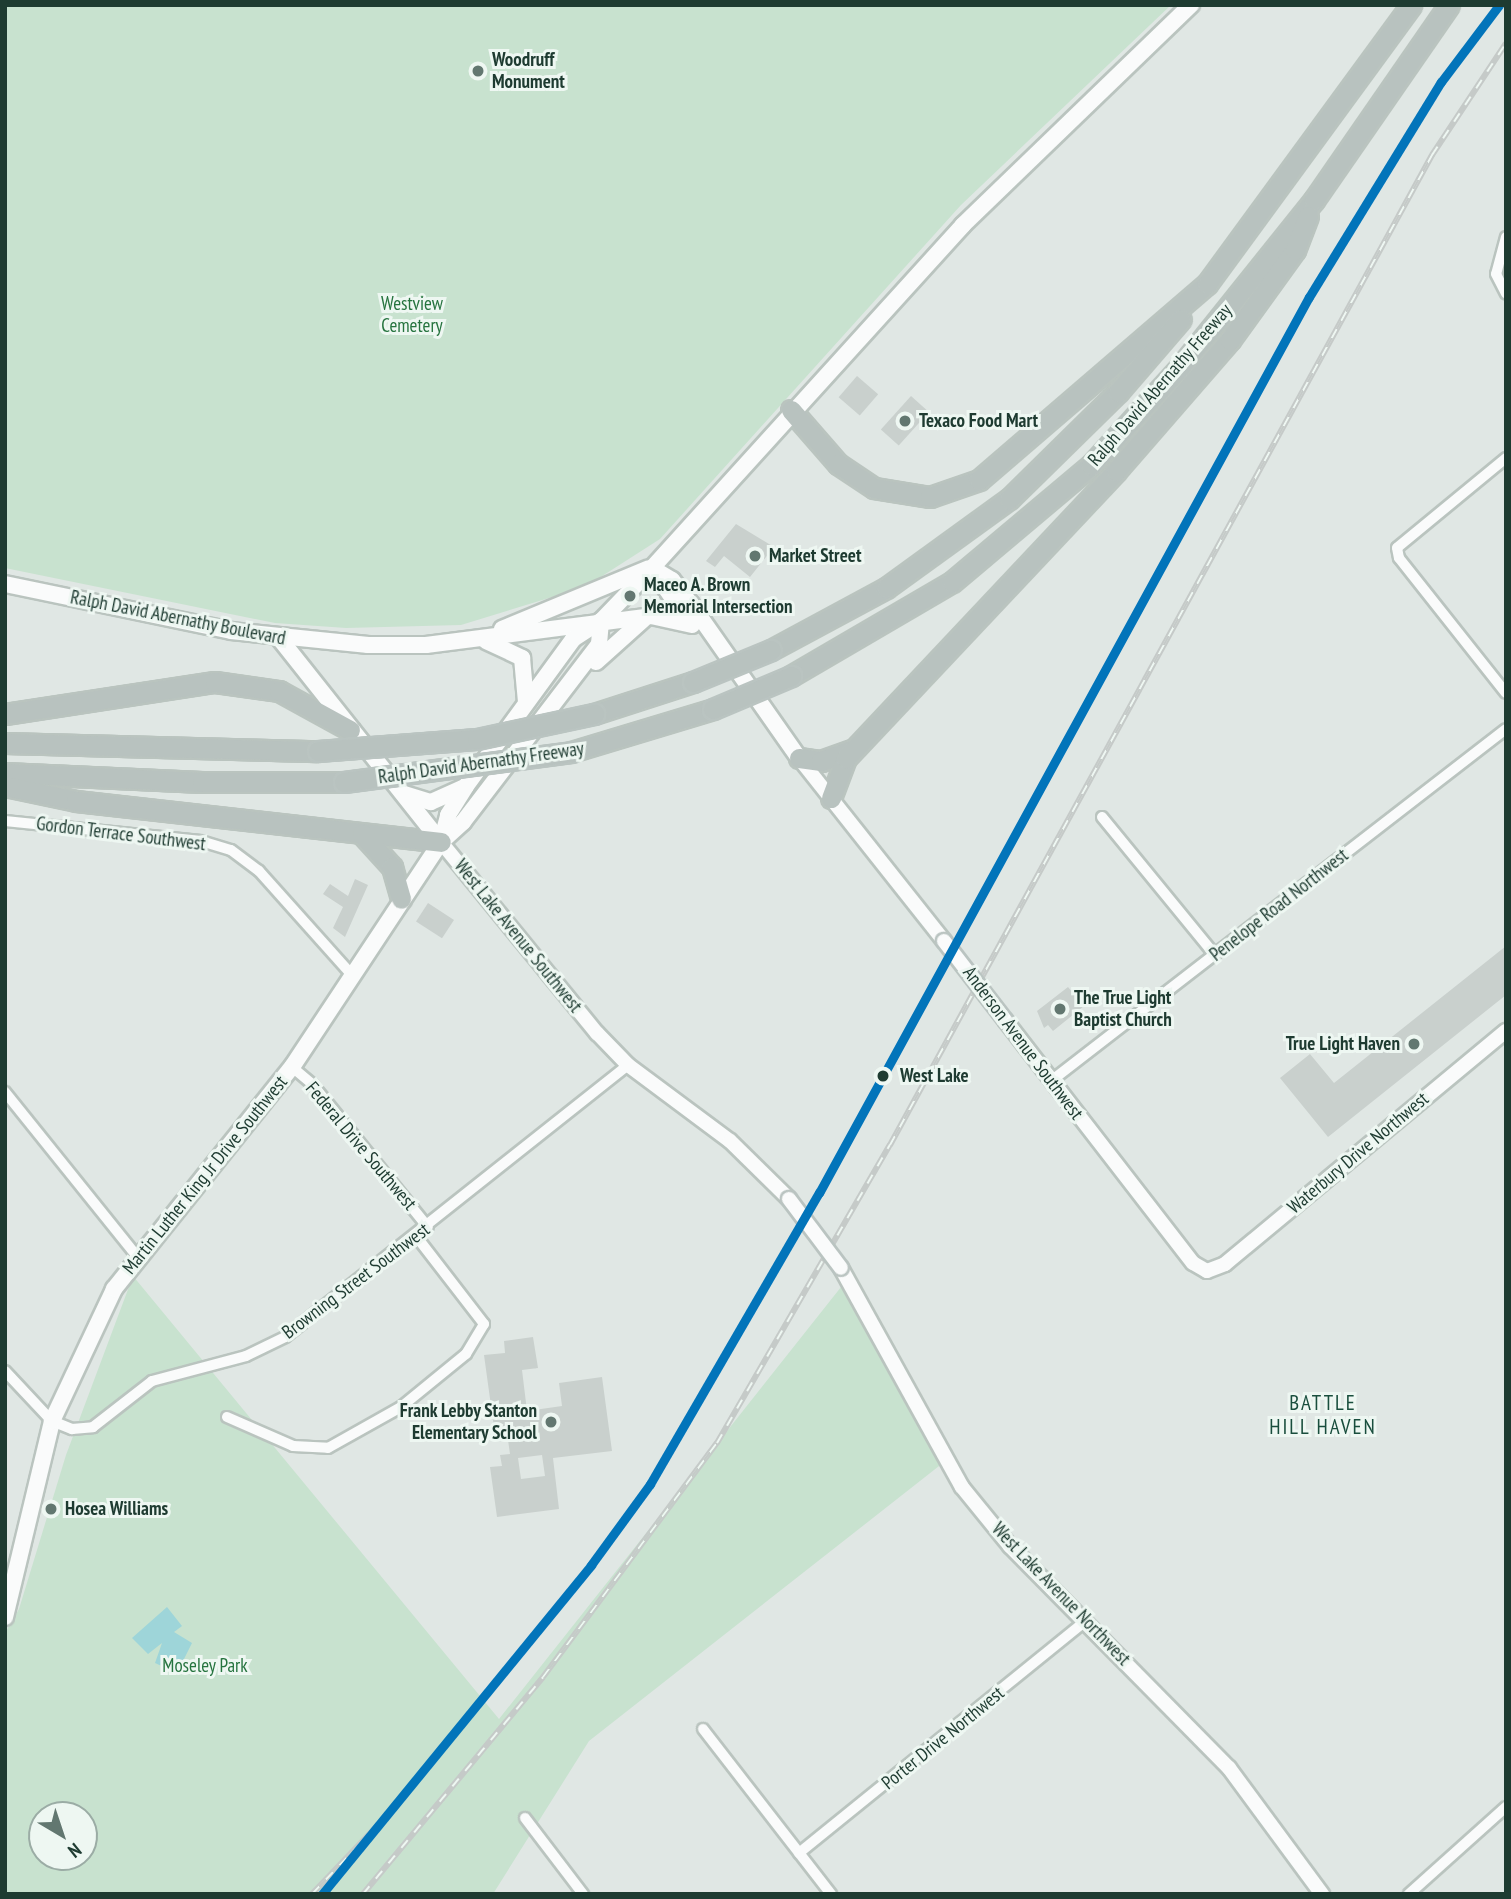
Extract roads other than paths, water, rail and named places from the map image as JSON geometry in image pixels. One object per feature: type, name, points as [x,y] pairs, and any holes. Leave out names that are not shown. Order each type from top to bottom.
[{"type":"highway","points":[[791,410],[855,479],[906,497],[956,492],[1004,461],[1207,284],[1411,5]]},
{"type":"highway","name":"Ralph David Abernathy Freeway","points":[[5,774],[344,782],[571,752],[713,709],[791,676],[911,609],[1054,500],[1181,366],[1314,200],[1449,5]]},
{"type":"highway","points":[[831,798],[839,767],[854,749],[1206,369],[1295,250],[1314,200]]},
{"type":"highway","name":"Ralph David Abernathy Freeway","points":[[5,743],[318,751],[477,739],[594,714],[693,682],[771,650],[886,588],[1009,499],[1118,392],[1207,284]]},
{"type":"highway","points":[[5,714],[215,682],[279,691],[350,730]]},
{"type":"highway","points":[[799,758],[821,761],[854,749]]},
{"type":"highway","points":[[5,786],[76,801],[441,842]]},
{"type":"highway","points":[[362,834],[392,867],[401,899]]},
{"type":"main road","points":[[441,842],[448,815],[466,786],[573,639],[601,621],[652,568],[791,410],[963,225],[1191,5]]},
{"type":"main road","points":[[477,640],[652,568]]},
{"type":"main road","name":"Anderson Avenue Southwest","points":[[652,568],[668,599],[715,645]]},
{"type":"main road","name":"Anderson Avenue Southwest","points":[[652,568],[672,580],[715,645],[799,758]]},
{"type":"main road","name":"Ralph David Abernathy Boulevard","points":[[5,584],[280,639],[368,645],[477,640],[651,616],[692,625]]},
{"type":"main road","points":[[441,842],[470,827],[594,664],[629,628],[651,616]]},
{"type":"main road","points":[[441,842],[463,822],[599,644],[601,621]]},
{"type":"main road","name":"West Lake Avenue Southwest","points":[[280,639],[441,842]]},
{"type":"main road","points":[[477,640],[502,645],[522,659],[526,702]]},
{"type":"main road","points":[[402,793],[431,802],[466,786]]},
{"type":"main road","name":"Martin Luther King Jr Drive Southwest","points":[[5,1617],[52,1421],[84,1345],[136,1255],[292,1067],[351,974],[441,842]]},
{"type":"street","points":[[1506,237],[1496,274],[1506,294]]},
{"type":"street","points":[[1506,458],[1401,543],[1399,558],[1506,693]]},
{"type":"street","name":"Penelope Road Northwest","points":[[1051,1081],[1506,729]]},
{"type":"street","name":"Anderson Avenue Southwest","points":[[799,758],[1193,1263],[1207,1270]]},
{"type":"street","points":[[1101,817],[1215,955]]},
{"type":"street","name":"Gordon Terrace Southwest","points":[[5,821],[201,841],[231,850],[259,872],[351,974]]},
{"type":"street","name":"West Lake Avenue Southwest","points":[[441,842],[628,1065],[730,1140],[789,1199]]},
{"type":"street","name":"Waterbury Drive Northwest","points":[[1207,1270],[1225,1264],[1506,1031]]},
{"type":"street","name":"Browning Street Southwest","points":[[52,1421],[72,1429],[93,1427],[152,1381],[246,1356],[285,1337],[428,1227],[628,1065]]},
{"type":"street","name":"Federal Drive Southwest","points":[[292,1067],[312,1084],[428,1227]]},
{"type":"street","points":[[5,1093],[136,1255]]},
{"type":"street","name":"West Lake Avenue Northwest","points":[[789,1199],[841,1268],[962,1487],[1010,1546],[1229,1768],[1322,1894]]},
{"type":"street","points":[[227,1417],[293,1446],[328,1448],[401,1407],[466,1354],[484,1324],[416,1236]]},
{"type":"street","points":[[7,1377],[52,1421]]},
{"type":"street","name":"Porter Drive Northwest","points":[[799,1853],[1086,1621]]},
{"type":"street","points":[[703,1729],[831,1894]]},
{"type":"street","points":[[1409,1894],[1503,1813]]},
{"type":"street","points":[[525,1818],[583,1894]]},
{"type":"water","points":[[167,1607],[182,1626],[174,1632],[192,1643],[177,1673],[155,1663],[162,1643],[148,1654],[132,1638]]},
{"type":"railway","points":[[363,1894],[543,1677],[717,1443],[890,1145],[1432,155],[1506,43]]},
{"type":"railway","points":[[312,1894],[379,1824]]},
{"type":"place","name":"Woodruff Monument","points":[[478,71]]},
{"type":"place","name":"Texaco Food Mart","points":[[905,421]]},
{"type":"place","name":"Market Street","points":[[755,556]]},
{"type":"place","name":"Maceo A. Brown Memorial Intersection","points":[[630,596]]},
{"type":"place","name":"The True Light Baptist Church","points":[[1060,1009]]},
{"type":"place","name":"True Light Haven","points":[[1414,1044]]},
{"type":"place","name":"West Lake","points":[[883,1076]]},
{"type":"place","name":"Frank Lebby Stanton Elementary School","points":[[551,1422]]},
{"type":"place","name":"Hosea Williams","points":[[51,1509]]},
{"type":"district","name":"BATTLE HILL HAVEN","points":[[1323,1415]]},
{"type":"park label","name":"Westview Cemetery","points":[[412,315]]},
{"type":"park label","name":"Moseley Park","points":[[205,1666]]}]
